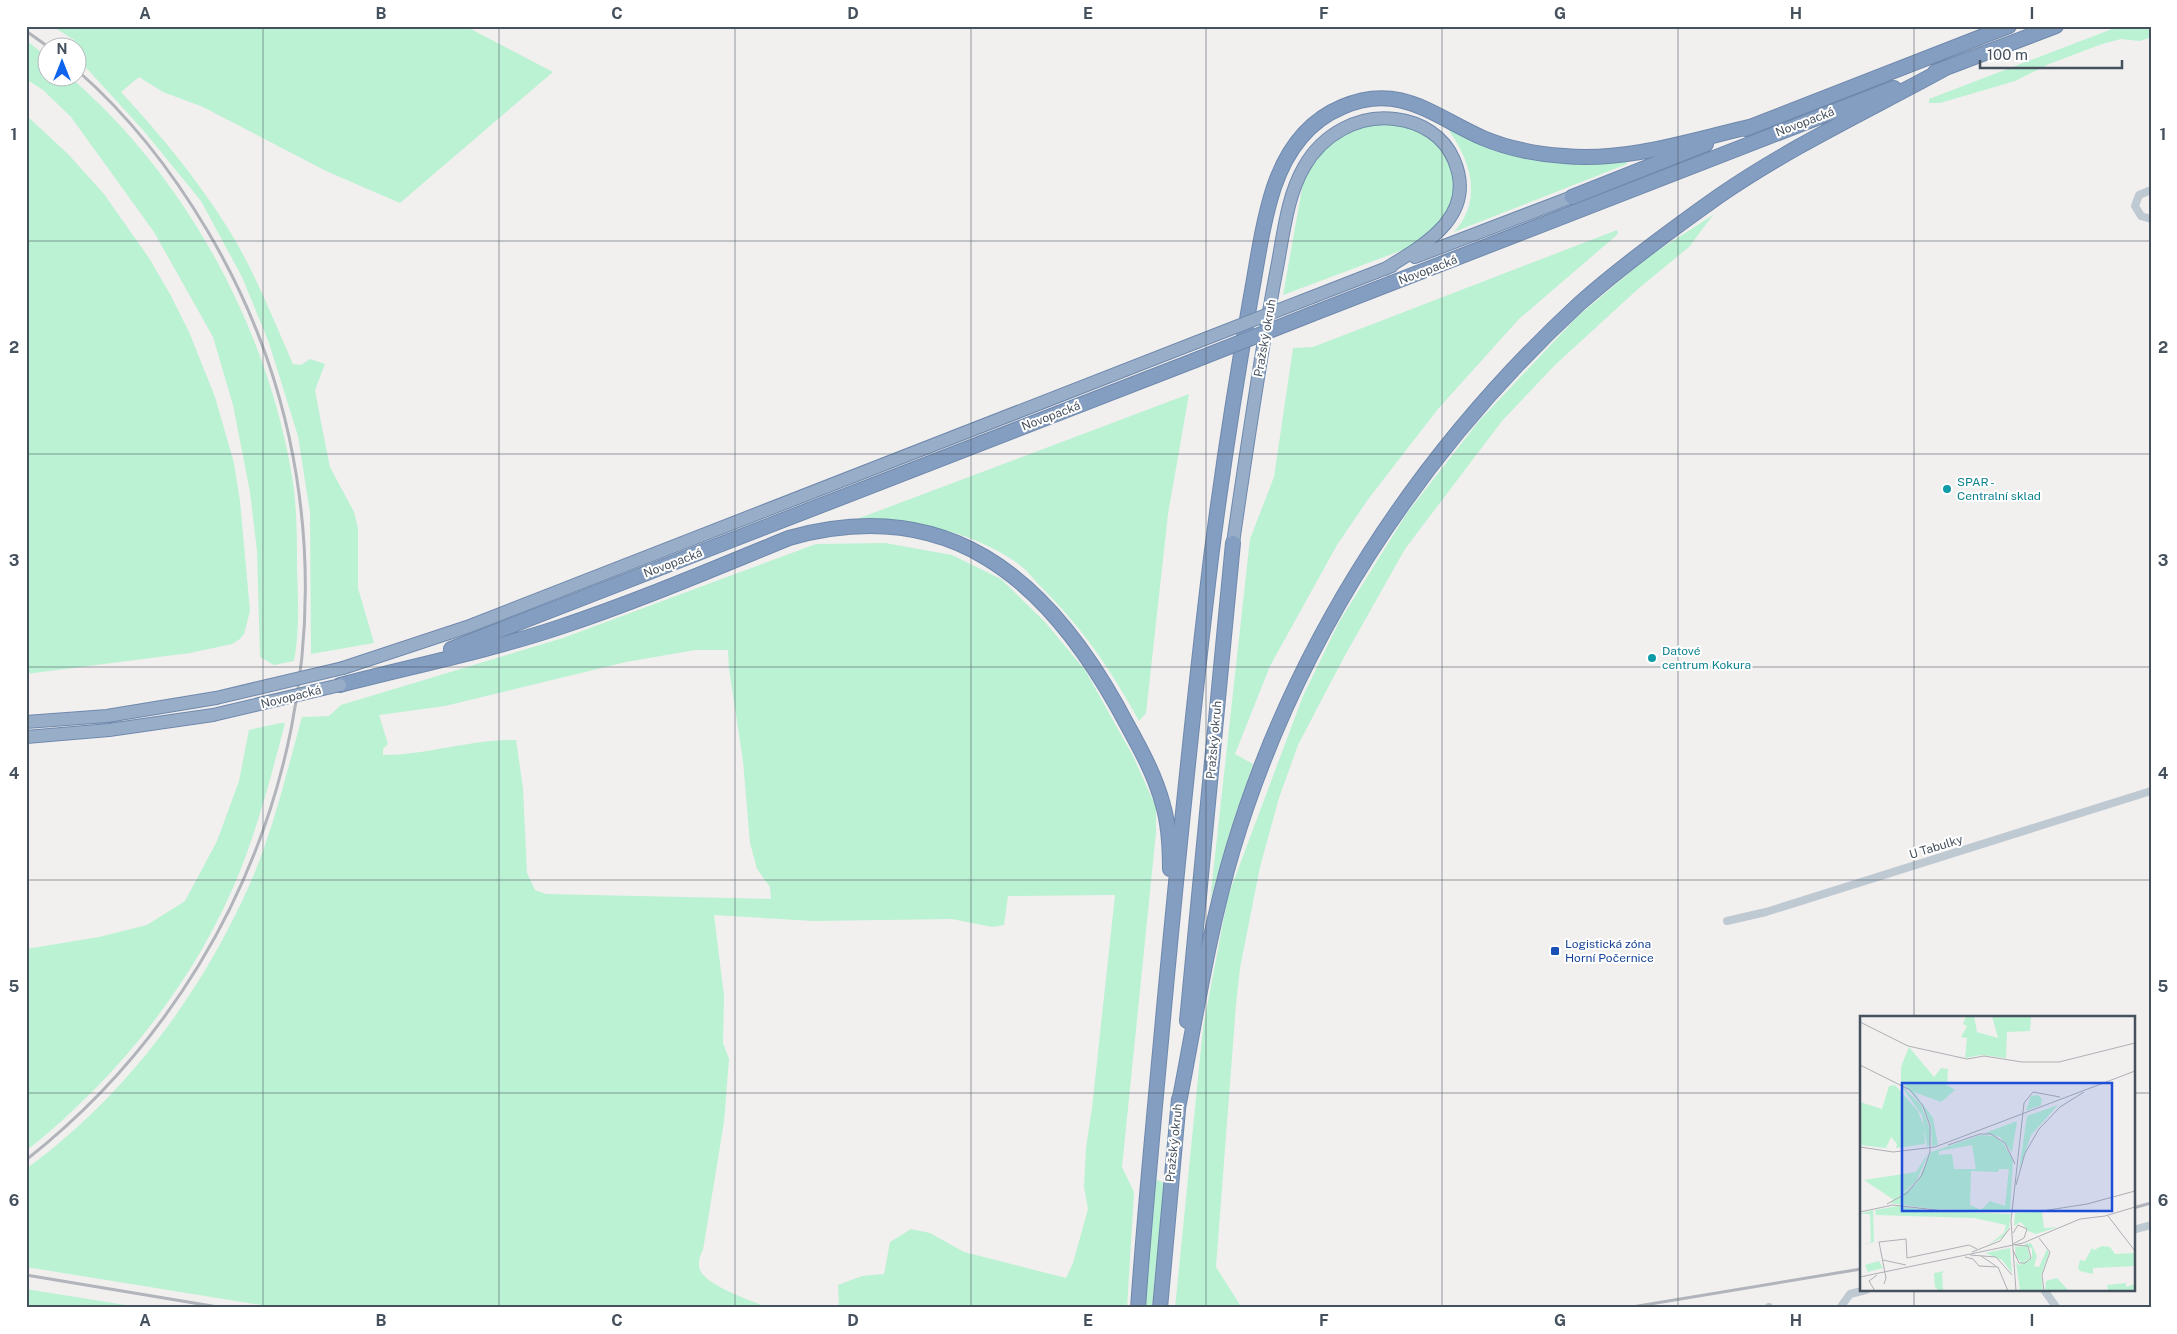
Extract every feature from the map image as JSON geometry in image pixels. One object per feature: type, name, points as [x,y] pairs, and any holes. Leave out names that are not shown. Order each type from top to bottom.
[{"type":"highway","name":"Novopacká","points":[[26,722],[107,716],[216,698],[343,668],[466,627],[2009,26]]},
{"type":"highway","name":"Novopacká","points":[[26,737],[109,730],[213,715],[340,685],[470,642],[2056,26]]},
{"type":"highway","points":[[1178,1108],[1222,890],[1252,792],[1294,690],[1328,623],[1384,529],[1418,482],[1457,433],[1533,350],[1581,303],[1641,252],[1752,174],[1944,69]]},
{"type":"highway","name":"Pražský okruh","points":[[1138,1308],[1172,927],[1203,621],[1217,512],[1239,366],[1262,237],[1273,189],[1291,150],[1306,130],[1338,109],[1363,101],[1385,99],[1411,102],[1427,108],[1494,142],[1526,151],[1569,157],[1590,157],[1639,151],[1753,126]]},
{"type":"highway","name":"Pražský okruh","points":[[1160,1308],[1232,543],[1274,286],[1290,208],[1300,176],[1314,153],[1327,139],[1341,130],[1366,120],[1391,118],[1416,124],[1432,132],[1444,143],[1453,158],[1458,172],[1458,196],[1454,210],[1436,236],[1385,269]]},
{"type":"highway","points":[[340,685],[558,628],[604,612],[789,538],[814,532],[843,527],[874,526],[899,528],[949,540],[977,552],[998,565],[1022,582],[1048,607],[1088,659],[1115,703],[1142,754],[1164,806],[1170,852],[1172,927]]},
{"type":"street","points":[[2151,190],[2139,194],[2135,206],[2141,216],[2151,219]]},
{"type":"street","name":"U Tabulky","points":[[1726,920],[1766,912],[2151,791]]},
{"type":"street","points":[[2134,1230],[2151,1225]]},
{"type":"street","points":[[1840,1308],[1850,1294],[1860,1292]]},
{"type":"street","points":[[2045,1292],[2057,1308]]},
{"type":"green space","points":[[52,26],[465,26],[553,72],[400,203],[326,171],[203,107],[163,92],[139,77],[121,92],[178,158],[205,193],[229,230],[255,279],[293,364],[301,365],[310,359],[325,364],[315,390],[330,467],[354,512],[358,528],[358,588],[374,643],[311,654],[310,513],[298,436],[269,343],[242,277],[201,201],[143,130],[88,70],[88,38],[71,38]]},
{"type":"green space","points":[[2120,26],[2151,26],[2151,37],[2140,41],[2121,39],[2102,44],[2049,64],[2015,81],[1940,103],[1929,103],[1929,99]]},
{"type":"green space","points":[[26,40],[38,50],[38,87],[26,79]]},
{"type":"green space","points":[[40,88],[82,88],[112,117],[151,161],[185,208],[215,258],[241,311],[263,365],[280,420],[292,476],[295,499],[298,602],[298,626],[294,661],[274,665],[260,657],[257,551],[250,492],[233,405],[213,337],[154,232],[71,117]]},
{"type":"green space","points":[[26,115],[68,154],[104,194],[149,258],[189,332],[215,397],[234,463],[240,501],[250,611],[244,634],[232,644],[190,653],[26,674]]},
{"type":"green space","points":[[1370,124],[1387,124],[1421,130],[1438,144],[1453,168],[1453,192],[1447,215],[1438,227],[1408,248],[1283,295],[1303,183],[1314,161],[1337,137]]},
{"type":"green space","points":[[1447,128],[1491,147],[1534,158],[1578,163],[1626,161],[1627,164],[1454,232],[1469,206],[1471,193],[1467,166],[1462,153]]},
{"type":"green space","points":[[1713,215],[1689,247],[1638,289],[1555,365],[1502,421],[1405,549],[1343,659],[1298,745],[1279,798],[1260,867],[1240,968],[1236,1005],[1216,1267],[1242,1308],[1175,1308],[1203,1028],[1228,896],[1303,696],[1339,622],[1407,513],[1479,421],[1577,317],[1648,257]]},
{"type":"green space","points":[[1617,230],[1618,234],[1519,319],[1438,409],[1369,498],[1337,545],[1270,666],[1235,754],[1253,764],[1231,828],[1210,901],[1250,539],[1274,477],[1293,348],[1313,347]]},
{"type":"green space","points":[[1189,394],[1168,514],[1146,713],[1139,721],[1107,667],[1082,633],[1055,601],[1016,562],[979,542],[940,529],[898,522],[857,519]]},
{"type":"green space","points":[[885,543],[952,555],[1001,579],[1045,622],[1085,670],[1133,756],[1156,807],[1156,833],[1122,1167],[1134,1192],[1127,1308],[839,1308],[838,1285],[862,1276],[884,1274],[890,1242],[911,1229],[930,1233],[964,1252],[1066,1278],[1073,1263],[1088,1209],[1084,1187],[1086,1148],[1115,895],[1008,896],[1004,925],[992,927],[952,919],[814,921],[714,915],[724,996],[723,1043],[729,1059],[724,1122],[699,1267],[706,1278],[713,1283],[770,1308],[280,1308],[26,1267],[26,1169],[97,1109],[129,1075],[158,1039],[210,962],[232,921],[260,859],[280,799],[302,717],[329,716],[341,705],[563,638],[816,544]],"holes":[[[695,650],[728,650],[729,669],[743,761],[750,843],[757,869],[770,887],[771,899],[546,894],[535,890],[527,873],[523,788],[516,740],[499,740],[416,753],[383,755],[383,749],[388,744],[379,715],[445,706],[626,662]]]},
{"type":"green space","points":[[285,723],[253,835],[222,912],[201,951],[151,1025],[123,1059],[60,1123],[26,1151],[26,949],[99,937],[147,925],[185,901],[217,841],[239,781],[249,730]]},
{"type":"green space","points":[[1157,1180],[1164,1184],[1152,1308],[1144,1308],[1154,1183]]},
{"type":"green space","points":[[26,1289],[144,1308],[26,1308]]},
{"type":"railway","points":[[26,31],[38,40]]},
{"type":"railway","points":[[26,1160],[122,1069],[199,965],[256,850],[291,728],[305,602],[296,475],[264,350],[207,230],[193,208],[148,145],[115,107],[88,80]]},
{"type":"railway","points":[[2134,1208],[2151,1203]]},
{"type":"railway","points":[[1626,1308],[1860,1269]]},
{"type":"railway","points":[[26,1275],[224,1308]]},
{"type":"place","name":"SPAR - Centralní sklad","points":[[1947,489]]},
{"type":"place","name":"Datové centrum Kokura","points":[[1652,658]]},
{"type":"place","name":"Logistická zóna Horní Počernice","points":[[1555,951]]}]
